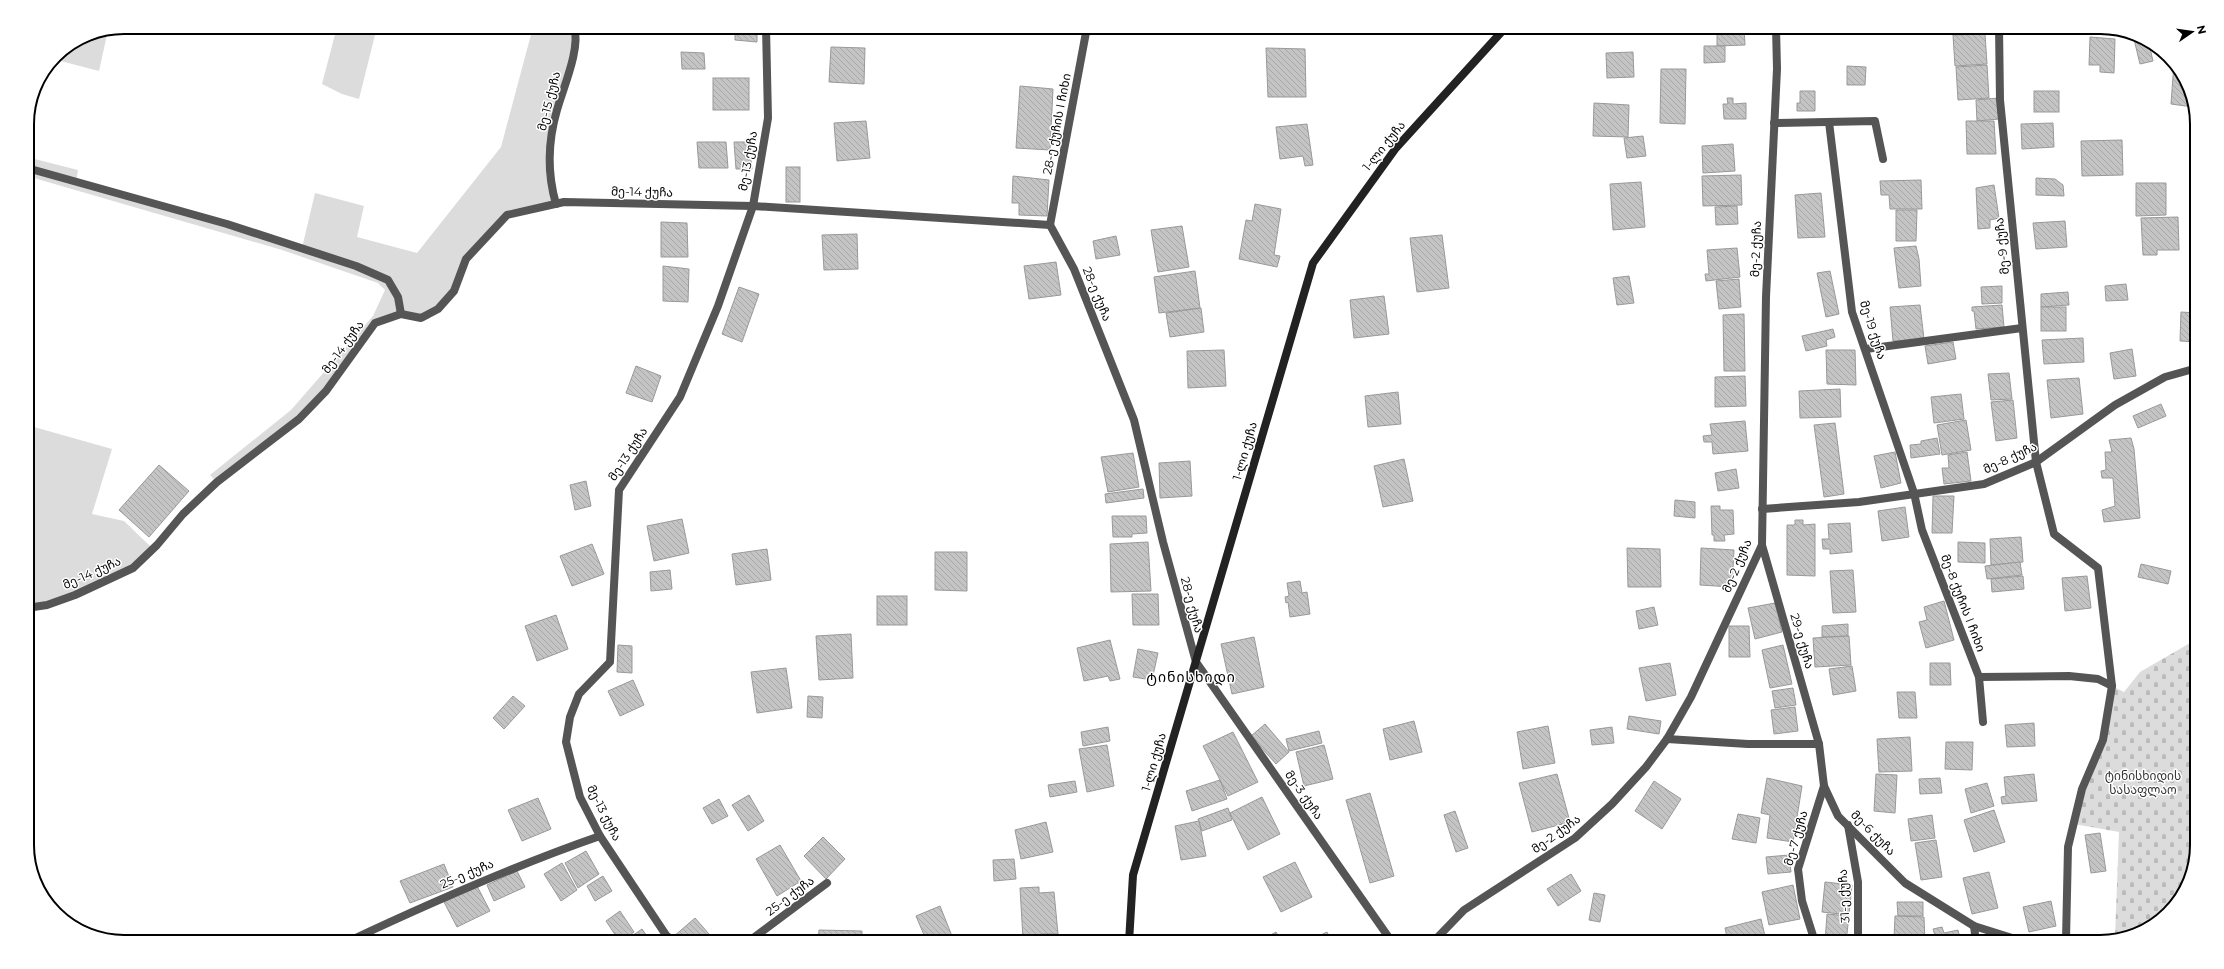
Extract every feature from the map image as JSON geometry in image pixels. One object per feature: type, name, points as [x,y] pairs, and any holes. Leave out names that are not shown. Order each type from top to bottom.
[{"type":"main road","name":"1-ლი ქუჩა","points":[[1129,935],[1133,876],[1313,263],[1396,148],[1500,34]]},
{"type":"street","name":"მე-15 ქუჩა","points":[[556,204],[550,184],[549,159],[556,112],[570,65],[576,34]]},
{"type":"street","name":"მე-13 ქუჩა","points":[[666,935],[600,836],[580,797],[566,742],[570,717],[579,694],[610,662],[618,490],[680,397],[718,306],[752,206],[768,118],[766,34]]},
{"type":"street","name":"28-ე ქუჩის I ჩიხი","points":[[1050,225],[1086,34]]},
{"type":"street","name":"მე-2 ქუჩა","points":[[1440,935],[1464,910],[1576,838],[1612,804],[1642,772],[1667,739],[1691,697],[1762,545],[1766,297],[1777,69],[1776,34]]},
{"type":"street","name":"მე-9 ქუჩა","points":[[1999,34],[2000,100],[2036,462],[2054,534],[2098,568],[2112,686],[2103,740],[2082,789],[2068,846],[2068,913],[2066,935]]},
{"type":"street","points":[[1774,123],[1875,121],[1883,159]]},
{"type":"street","name":"მე-19 ქუჩა","points":[[1829,122],[1852,312],[1866,349],[1914,493]]},
{"type":"street","points":[[34,170],[227,224],[356,266],[388,280],[398,297],[402,314]]},
{"type":"street","name":"მე-14 ქუჩა","points":[[34,607],[47,605],[75,595],[133,568],[157,545],[183,514],[217,482],[299,419],[326,391],[375,323],[402,314],[421,318],[438,309],[454,291],[466,259],[507,215],[564,202],[752,206]]},
{"type":"street","points":[[752,206],[1050,225]]},
{"type":"street","name":"28-ე ქუჩა","points":[[1050,225],[1074,269],[1134,420],[1163,542],[1196,662]]},
{"type":"street","points":[[1866,349],[2022,328]]},
{"type":"street","name":"მე-8 ქუჩა","points":[[1762,509],[1859,502],[1984,484],[2036,462],[2115,405],[2165,377],[2190,370]]},
{"type":"street","name":"მე-8 ქუჩის I ჩიხი","points":[[1914,493],[1922,530],[1979,677],[1983,722]]},
{"type":"street","name":"29-ე ქუჩა","points":[[1762,545],[1818,744]]},
{"type":"street","name":"მე-3 ქუჩა","points":[[1196,662],[1387,935]]},
{"type":"street","points":[[1979,677],[2070,676],[2098,679],[2112,686]]},
{"type":"street","points":[[1667,739],[1748,744],[1818,744]]},
{"type":"street","name":"მე-6 ქუჩა","points":[[1818,744],[1824,786],[1838,816],[1906,883],[1974,926],[2003,935]]},
{"type":"street","name":"მე-7 ქუჩა","points":[[1813,935],[1802,901],[1798,869],[1824,786]]},
{"type":"street","name":"31-ე ქუჩა","points":[[1848,825],[1858,882],[1858,935]]},
{"type":"street","name":"25-ე ქუჩა","points":[[362,935],[448,895],[537,858],[600,836]]},
{"type":"street","name":"25-ე ქუჩა","points":[[757,935],[827,883]]},
{"type":"street","points":[[1974,926],[1975,935]]},
{"type":"green space","points":[[335,34],[375,34],[359,99],[342,94],[322,84]]},
{"type":"green space","points":[[531,34],[576,34],[549,159],[556,204],[507,215],[466,259],[454,291],[421,318],[401,314],[375,323],[326,391],[217,482],[210,475],[291,410],[373,316],[385,290],[378,283],[282,250],[34,178],[34,159],[78,170],[76,182],[302,248],[315,193],[364,206],[357,237],[417,253],[501,147]]},
{"type":"green space","points":[[107,36],[99,71],[59,61],[79,46]]},
{"type":"green space","points":[[34,427],[112,449],[92,514],[124,521],[153,549],[133,568],[106,581],[34,606]]},
{"type":"green space","name":"ტინისხიდის სასაფლაო","points":[[2190,643],[2190,851],[2187,868],[2183,879],[2175,895],[2168,904],[2159,913],[2140,926],[2115,933],[2119,832],[2074,824],[2103,740],[2112,686],[2124,692],[2140,672]]},
{"type":"building","points":[[735,34],[757,34],[757,42],[735,40]]},
{"type":"building","points":[[1717,34],[1744,34],[1745,45],[1717,46]]},
{"type":"building","points":[[1985,34],[1987,64],[1955,66],[1953,35]]},
{"type":"building","points":[[2090,37],[2115,39],[2114,73],[2100,72],[2100,65],[2089,65]]},
{"type":"building","points":[[2135,41],[2150,50],[2153,61],[2140,64]]},
{"type":"building","points":[[1704,46],[1725,46],[1725,62],[1704,63]]},
{"type":"building","points":[[831,47],[865,48],[864,84],[829,82]]},
{"type":"building","points":[[1266,48],[1305,49],[1306,97],[1268,97]]},
{"type":"building","points":[[681,52],[704,53],[705,69],[682,69]]},
{"type":"building","points":[[1633,52],[1634,77],[1607,78],[1606,53]]},
{"type":"building","points":[[1987,65],[1989,98],[1958,100],[1956,67]]},
{"type":"building","points":[[1847,66],[1866,67],[1865,85],[1847,85]]},
{"type":"building","points":[[1661,69],[1686,69],[1685,124],[1660,123]]},
{"type":"building","points":[[2173,72],[2183,90],[2188,106],[2171,104]]},
{"type":"building","points":[[713,78],[749,78],[749,110],[713,110]]},
{"type":"building","points":[[1020,86],[1053,89],[1050,150],[1016,148]]},
{"type":"building","points":[[1800,91],[1815,91],[1815,111],[1797,111],[1797,103],[1800,103]]},
{"type":"building","points":[[2034,91],[2059,91],[2059,112],[2034,112]]},
{"type":"building","points":[[1727,98],[1733,98],[1733,104],[1746,103],[1746,119],[1724,119],[1723,104],[1728,104]]},
{"type":"building","points":[[1998,98],[1999,119],[1977,121],[1976,100]]},
{"type":"building","points":[[1594,103],[1629,105],[1628,137],[1593,136]]},
{"type":"building","points":[[866,121],[870,158],[837,161],[834,123]]},
{"type":"building","points":[[1966,121],[1994,121],[1996,154],[1967,154]]},
{"type":"building","points":[[2053,123],[2054,147],[2022,149],[2021,124]]},
{"type":"building","points":[[1307,124],[1313,165],[1305,166],[1303,156],[1280,159],[1276,127]]},
{"type":"building","points":[[1643,136],[1646,156],[1627,158],[1624,138]]},
{"type":"building","points":[[2122,140],[2123,175],[2082,176],[2081,141]]},
{"type":"building","points":[[697,142],[726,142],[728,168],[699,168]]},
{"type":"building","points":[[734,142],[749,142],[752,169],[736,169]]},
{"type":"building","points":[[1733,144],[1735,171],[1703,173],[1702,146]]},
{"type":"building","points":[[786,167],[800,167],[800,202],[786,202]]},
{"type":"building","points":[[1741,175],[1742,205],[1703,206],[1702,176]]},
{"type":"building","points":[[1013,176],[1049,180],[1047,216],[1019,215],[1019,203],[1012,203]]},
{"type":"building","points":[[2036,178],[2055,179],[2063,185],[2064,196],[2036,195]]},
{"type":"building","points":[[1921,180],[1922,209],[1890,209],[1889,195],[1881,195],[1880,181]]},
{"type":"building","points":[[1641,182],[1645,227],[1613,230],[1610,184]]},
{"type":"building","points":[[2136,183],[2166,183],[2166,215],[2136,216]]},
{"type":"building","points":[[1994,185],[1999,218],[1990,220],[1990,228],[1978,229],[1976,188]]},
{"type":"building","points":[[1821,193],[1825,237],[1798,238],[1795,195]]},
{"type":"building","points":[[1255,204],[1281,209],[1274,255],[1280,256],[1277,267],[1239,259],[1246,220],[1252,221]]},
{"type":"building","points":[[1737,206],[1738,224],[1716,225],[1715,207]]},
{"type":"building","points":[[1896,210],[1917,210],[1916,241],[1896,241]]},
{"type":"building","points":[[2178,217],[2179,250],[2157,250],[2157,255],[2143,255],[2141,218]]},
{"type":"building","points":[[2065,221],[2067,247],[2036,249],[2033,223]]},
{"type":"building","points":[[661,222],[687,223],[688,257],[661,257]]},
{"type":"building","points":[[1182,226],[1189,267],[1158,272],[1151,230]]},
{"type":"building","points":[[857,234],[858,269],[824,270],[822,235]]},
{"type":"building","points":[[1442,235],[1449,288],[1417,292],[1410,238]]},
{"type":"building","points":[[1116,236],[1120,255],[1096,259],[1093,241]]},
{"type":"building","points":[[1916,246],[1919,259],[1921,286],[1899,288],[1894,248]]},
{"type":"building","points":[[1737,248],[1740,277],[1706,281],[1705,274],[1709,274],[1707,250]]},
{"type":"building","points":[[1056,262],[1061,295],[1029,299],[1024,266]]},
{"type":"building","points":[[663,266],[689,269],[688,302],[663,301]]},
{"type":"building","points":[[1195,271],[1200,308],[1159,313],[1154,277]]},
{"type":"building","points":[[1830,271],[1839,314],[1826,317],[1817,273]]},
{"type":"building","points":[[1629,276],[1634,303],[1617,305],[1613,278]]},
{"type":"building","points":[[1739,279],[1741,307],[1719,309],[1716,281]]},
{"type":"building","points":[[2126,284],[2128,300],[2106,301],[2105,286]]},
{"type":"building","points":[[2002,286],[2002,303],[1982,304],[1981,287]]},
{"type":"building","points":[[739,287],[759,294],[742,342],[722,334]]},
{"type":"building","points":[[2068,292],[2069,305],[2041,307],[2041,294]]},
{"type":"building","points":[[1384,296],[1389,334],[1354,338],[1350,300]]},
{"type":"building","points":[[1920,305],[1924,339],[1893,341],[1890,307]]},
{"type":"building","points":[[2002,305],[2004,327],[1976,329],[1974,311],[1972,311],[1972,307]]},
{"type":"building","points":[[2041,307],[2066,307],[2066,331],[2041,331]]},
{"type":"building","points":[[1201,308],[1204,332],[1170,337],[1166,313]]},
{"type":"building","points":[[2181,312],[2190,313],[2190,342],[2180,341]]},
{"type":"building","points":[[1744,314],[1745,371],[1724,371],[1723,315]]},
{"type":"building","points":[[1833,329],[1835,337],[1826,340],[1827,346],[1806,351],[1802,336]]},
{"type":"building","points":[[2083,338],[2084,362],[2044,364],[2042,340]]},
{"type":"building","points":[[1953,342],[1956,359],[1928,364],[1925,346]]},
{"type":"building","points":[[2132,349],[2136,376],[2114,379],[2110,353]]},
{"type":"building","points":[[1224,350],[1226,386],[1188,388],[1187,351]]},
{"type":"building","points":[[1826,350],[1855,350],[1856,385],[1827,384]]},
{"type":"building","points":[[636,366],[661,376],[652,402],[626,393]]},
{"type":"building","points":[[2009,373],[2012,399],[1991,400],[1988,374]]},
{"type":"building","points":[[1745,376],[1746,406],[1715,407],[1715,377]]},
{"type":"building","points":[[2079,378],[2083,414],[2051,418],[2047,380]]},
{"type":"building","points":[[1840,389],[1841,417],[1800,418],[1799,391]]},
{"type":"building","points":[[1398,392],[1401,424],[1368,427],[1365,396]]},
{"type":"building","points":[[1961,394],[1964,419],[1934,423],[1931,397]]},
{"type":"building","points":[[2013,400],[2017,438],[1996,441],[1991,402]]},
{"type":"building","points":[[2161,404],[2166,416],[2138,428],[2133,416]]},
{"type":"building","points":[[1966,420],[1971,450],[1942,455],[1937,425]]},
{"type":"building","points":[[1745,421],[1748,451],[1713,454],[1712,442],[1704,442],[1703,436],[1712,435],[1710,424]]},
{"type":"building","points":[[1835,423],[1844,494],[1824,497],[1814,425]]},
{"type":"building","points":[[1937,438],[1940,454],[1911,458],[1910,445],[1921,444],[1921,441]]},
{"type":"building","points":[[2131,438],[2134,449],[2140,518],[2104,522],[2102,510],[2115,506],[2113,478],[2102,478],[2101,471],[2106,470],[2105,452],[2112,452],[2109,440]]},
{"type":"building","points":[[1895,452],[1901,483],[1881,488],[1874,456]]},
{"type":"building","points":[[1967,452],[1971,481],[1944,484],[1942,468],[1949,468],[1948,455]]},
{"type":"building","points":[[1133,453],[1139,487],[1108,492],[1101,457]]},
{"type":"building","points":[[1404,459],[1413,501],[1383,507],[1374,466]]},
{"type":"building","points":[[1190,461],[1192,496],[1160,498],[1159,463]]},
{"type":"building","points":[[159,465],[189,491],[149,537],[119,510]]},
{"type":"building","points":[[1736,469],[1739,488],[1718,491],[1715,473]]},
{"type":"building","points":[[586,481],[591,506],[575,510],[570,485]]},
{"type":"building","points":[[1143,489],[1144,498],[1106,503],[1105,494]]},
{"type":"building","points":[[1933,496],[1954,496],[1952,533],[1932,533]]},
{"type":"building","points":[[1675,500],[1695,502],[1695,518],[1674,516]]},
{"type":"building","points":[[1711,506],[1720,506],[1720,510],[1733,510],[1734,534],[1724,535],[1725,541],[1714,541],[1714,535],[1712,535]]},
{"type":"building","points":[[1905,507],[1909,537],[1882,541],[1878,511]]},
{"type":"building","points":[[1112,516],[1146,516],[1147,533],[1132,534],[1132,537],[1113,537]]},
{"type":"building","points":[[682,519],[689,553],[654,561],[647,526]]},
{"type":"building","points":[[1795,520],[1803,520],[1803,525],[1815,524],[1815,576],[1787,575],[1787,525],[1795,525]]},
{"type":"building","points":[[1850,523],[1852,552],[1830,554],[1830,549],[1823,549],[1822,539],[1829,539],[1828,524]]},
{"type":"building","points":[[2021,537],[2023,562],[1991,565],[1990,539]]},
{"type":"building","points":[[1148,542],[1151,591],[1111,592],[1110,544]]},
{"type":"building","points":[[1958,542],[1985,543],[1985,563],[1958,562]]},
{"type":"building","points":[[592,544],[604,574],[572,586],[560,556]]},
{"type":"building","points":[[1627,548],[1660,549],[1661,587],[1628,587]]},
{"type":"building","points":[[1701,548],[1734,550],[1732,587],[1700,585]]},
{"type":"building","points":[[767,549],[771,580],[736,585],[732,554]]},
{"type":"building","points":[[935,552],[967,552],[967,591],[935,590]]},
{"type":"building","points":[[2020,562],[2022,575],[1987,579],[1985,566]]},
{"type":"building","points":[[2141,564],[2171,571],[2168,584],[2138,577]]},
{"type":"building","points":[[670,570],[672,589],[651,591],[650,572]]},
{"type":"building","points":[[1853,570],[1856,612],[1833,613],[1830,571]]},
{"type":"building","points":[[2023,576],[2024,589],[1992,592],[1991,579]]},
{"type":"building","points":[[2087,576],[2091,608],[2065,611],[2062,578]]},
{"type":"building","points":[[1300,581],[1302,593],[1307,592],[1310,614],[1290,617],[1288,602],[1286,603],[1285,597],[1289,596],[1287,583]]},
{"type":"building","points":[[1132,594],[1158,594],[1159,625],[1133,625]]},
{"type":"building","points":[[877,596],[907,596],[907,625],[877,625]]},
{"type":"building","points":[[1944,601],[1954,640],[1926,648],[1919,622],[1927,620],[1924,607]]},
{"type":"building","points":[[1775,603],[1782,632],[1755,639],[1748,608]]},
{"type":"building","points":[[1654,607],[1658,625],[1639,629],[1636,611]]},
{"type":"building","points":[[556,615],[568,649],[537,661],[525,626]]},
{"type":"building","points":[[1848,624],[1848,636],[1822,637],[1822,626]]},
{"type":"building","points":[[1729,626],[1749,626],[1750,657],[1729,657]]},
{"type":"building","points":[[851,634],[853,678],[819,680],[816,636]]},
{"type":"building","points":[[1849,636],[1851,665],[1815,667],[1813,638]]},
{"type":"building","points":[[1254,637],[1264,687],[1232,694],[1221,644]]},
{"type":"building","points":[[1110,640],[1120,679],[1110,681],[1108,676],[1084,681],[1077,648]]},
{"type":"building","points":[[618,645],[632,646],[632,673],[617,672]]},
{"type":"building","points":[[1783,645],[1792,684],[1770,688],[1762,650]]},
{"type":"building","points":[[1138,649],[1158,653],[1152,680],[1133,677]]},
{"type":"building","points":[[1670,663],[1676,695],[1646,701],[1639,668]]},
{"type":"building","points":[[1930,663],[1950,663],[1951,685],[1930,685]]},
{"type":"building","points":[[1852,666],[1856,691],[1833,695],[1829,669]]},
{"type":"building","points":[[786,668],[792,708],[757,713],[751,672]]},
{"type":"building","points":[[633,680],[644,705],[620,716],[608,691]]},
{"type":"building","points":[[1793,688],[1796,705],[1775,708],[1772,691]]},
{"type":"building","points":[[1897,692],[1915,692],[1917,718],[1899,718]]},
{"type":"building","points":[[513,696],[525,706],[504,729],[493,718]]},
{"type":"building","points":[[808,696],[823,697],[822,718],[807,717]]},
{"type":"building","points":[[1795,707],[1798,731],[1774,734],[1771,710]]},
{"type":"building","points":[[1629,716],[1661,721],[1659,734],[1627,729]]},
{"type":"building","points":[[1414,721],[1422,752],[1390,760],[1383,729]]},
{"type":"building","points":[[2034,723],[2035,746],[2007,747],[2005,725]]},
{"type":"building","points":[[1265,724],[1289,752],[1276,764],[1251,736]]},
{"type":"building","points":[[1548,726],[1555,763],[1523,769],[1517,732]]},
{"type":"building","points":[[1108,727],[1110,741],[1083,746],[1081,732]]},
{"type":"building","points":[[1612,727],[1614,743],[1592,745],[1590,730]]},
{"type":"building","points":[[1319,731],[1322,743],[1289,751],[1286,739]]},
{"type":"building","points":[[1233,732],[1258,782],[1228,796],[1203,746]]},
{"type":"building","points":[[1910,737],[1912,771],[1879,772],[1877,739]]},
{"type":"building","points":[[1946,742],[1973,742],[1972,770],[1945,769]]},
{"type":"building","points":[[1107,745],[1114,786],[1087,792],[1079,749]]},
{"type":"building","points":[[1324,745],[1333,779],[1304,786],[1296,752]]},
{"type":"building","points":[[1557,774],[1570,822],[1532,832],[1519,783]]},
{"type":"building","points":[[1876,774],[1897,775],[1895,813],[1874,811]]},
{"type":"building","points":[[2034,774],[2037,801],[2002,804],[2001,797],[2006,796],[2004,777]]},
{"type":"building","points":[[1767,778],[1802,786],[1793,842],[1767,838],[1770,815],[1761,813]]},
{"type":"building","points":[[1940,778],[1942,793],[1920,794],[1919,779]]},
{"type":"building","points":[[1220,780],[1227,799],[1192,811],[1186,791]]},
{"type":"building","points":[[1075,781],[1077,792],[1050,797],[1048,785]]},
{"type":"building","points":[[1654,781],[1681,799],[1662,829],[1635,811]]},
{"type":"building","points":[[1987,783],[1994,806],[1971,813],[1965,789]]},
{"type":"building","points":[[1370,793],[1394,876],[1370,883],[1346,800]]},
{"type":"building","points":[[749,795],[764,821],[748,831],[732,805]]},
{"type":"building","points":[[1262,797],[1280,834],[1248,850],[1230,813]]},
{"type":"building","points":[[538,798],[551,829],[522,841],[508,810]]},
{"type":"building","points":[[719,799],[728,816],[712,824],[703,808]]},
{"type":"building","points":[[1228,808],[1232,820],[1202,831],[1198,819]]},
{"type":"building","points":[[1994,810],[2005,842],[1974,852],[1964,820]]},
{"type":"building","points":[[1455,811],[1468,848],[1456,852],[1444,815]]},
{"type":"building","points":[[1738,814],[1760,818],[1756,843],[1732,839]]},
{"type":"building","points":[[1932,815],[1935,838],[1911,841],[1908,819]]},
{"type":"building","points":[[1199,821],[1206,856],[1181,860],[1175,826]]},
{"type":"building","points":[[1046,822],[1053,852],[1021,859],[1015,830]]},
{"type":"building","points":[[2100,833],[2106,871],[2091,873],[2085,835]]},
{"type":"building","points":[[823,837],[845,859],[826,879],[804,856]]},
{"type":"building","points":[[1936,840],[1942,877],[1921,880],[1915,843]]},
{"type":"building","points":[[780,845],[801,881],[777,896],[756,859]]},
{"type":"building","points":[[586,851],[599,874],[578,888],[565,863]]},
{"type":"building","points":[[1789,855],[1791,872],[1768,874],[1766,857]]},
{"type":"building","points":[[1014,859],[1016,879],[994,881],[993,860]]},
{"type":"building","points":[[1295,862],[1312,897],[1281,912],[1263,877]]},
{"type":"building","points":[[562,863],[577,890],[561,901],[544,874]]},
{"type":"building","points":[[444,864],[453,887],[410,903],[400,881]]},
{"type":"building","points":[[517,871],[525,887],[494,901],[487,885]]},
{"type":"building","points":[[1989,872],[1998,908],[1972,914],[1963,878]]},
{"type":"building","points":[[1571,874],[1581,891],[1558,906],[1547,889]]},
{"type":"building","points":[[603,876],[612,891],[595,901],[587,886]]},
{"type":"building","points":[[1825,882],[1852,885],[1849,915],[1822,912]]},
{"type":"building","points":[[1793,885],[1800,919],[1769,925],[1762,892]]},
{"type":"building","points":[[477,886],[490,911],[457,927],[444,902]]},
{"type":"building","points":[[1039,887],[1039,893],[1054,892],[1058,934],[1023,935],[1020,888]]},
{"type":"building","points":[[1594,893],[1605,895],[1600,922],[1589,920]]},
{"type":"building","points":[[2051,901],[2056,926],[2029,932],[2023,907]]},
{"type":"building","points":[[1897,902],[1923,902],[1923,916],[1898,916]]},
{"type":"building","points":[[940,906],[952,935],[924,935],[916,916]]},
{"type":"building","points":[[620,911],[634,932],[630,935],[615,935],[606,921]]},
{"type":"building","points":[[1827,914],[1849,916],[1847,935],[1826,935]]},
{"type":"building","points":[[1895,916],[1924,917],[1925,935],[1894,935]]},
{"type":"building","points":[[695,918],[710,935],[675,935]]},
{"type":"building","points":[[1761,919],[1765,935],[1726,935],[1725,928]]},
{"type":"building","points":[[1942,927],[1944,933],[1958,930],[1959,935],[1935,935],[1933,929]]},
{"type":"building","points":[[642,929],[646,935],[633,935]]},
{"type":"building","points":[[819,930],[862,931],[862,935],[819,935]]},
{"type":"building","points":[[1276,932],[1278,935],[1271,935]]},
{"type":"building","points":[[1327,932],[1328,935],[1321,935]]},
{"type":"district","name":"ტინისხიდი","points":[[1191,677]]}]
